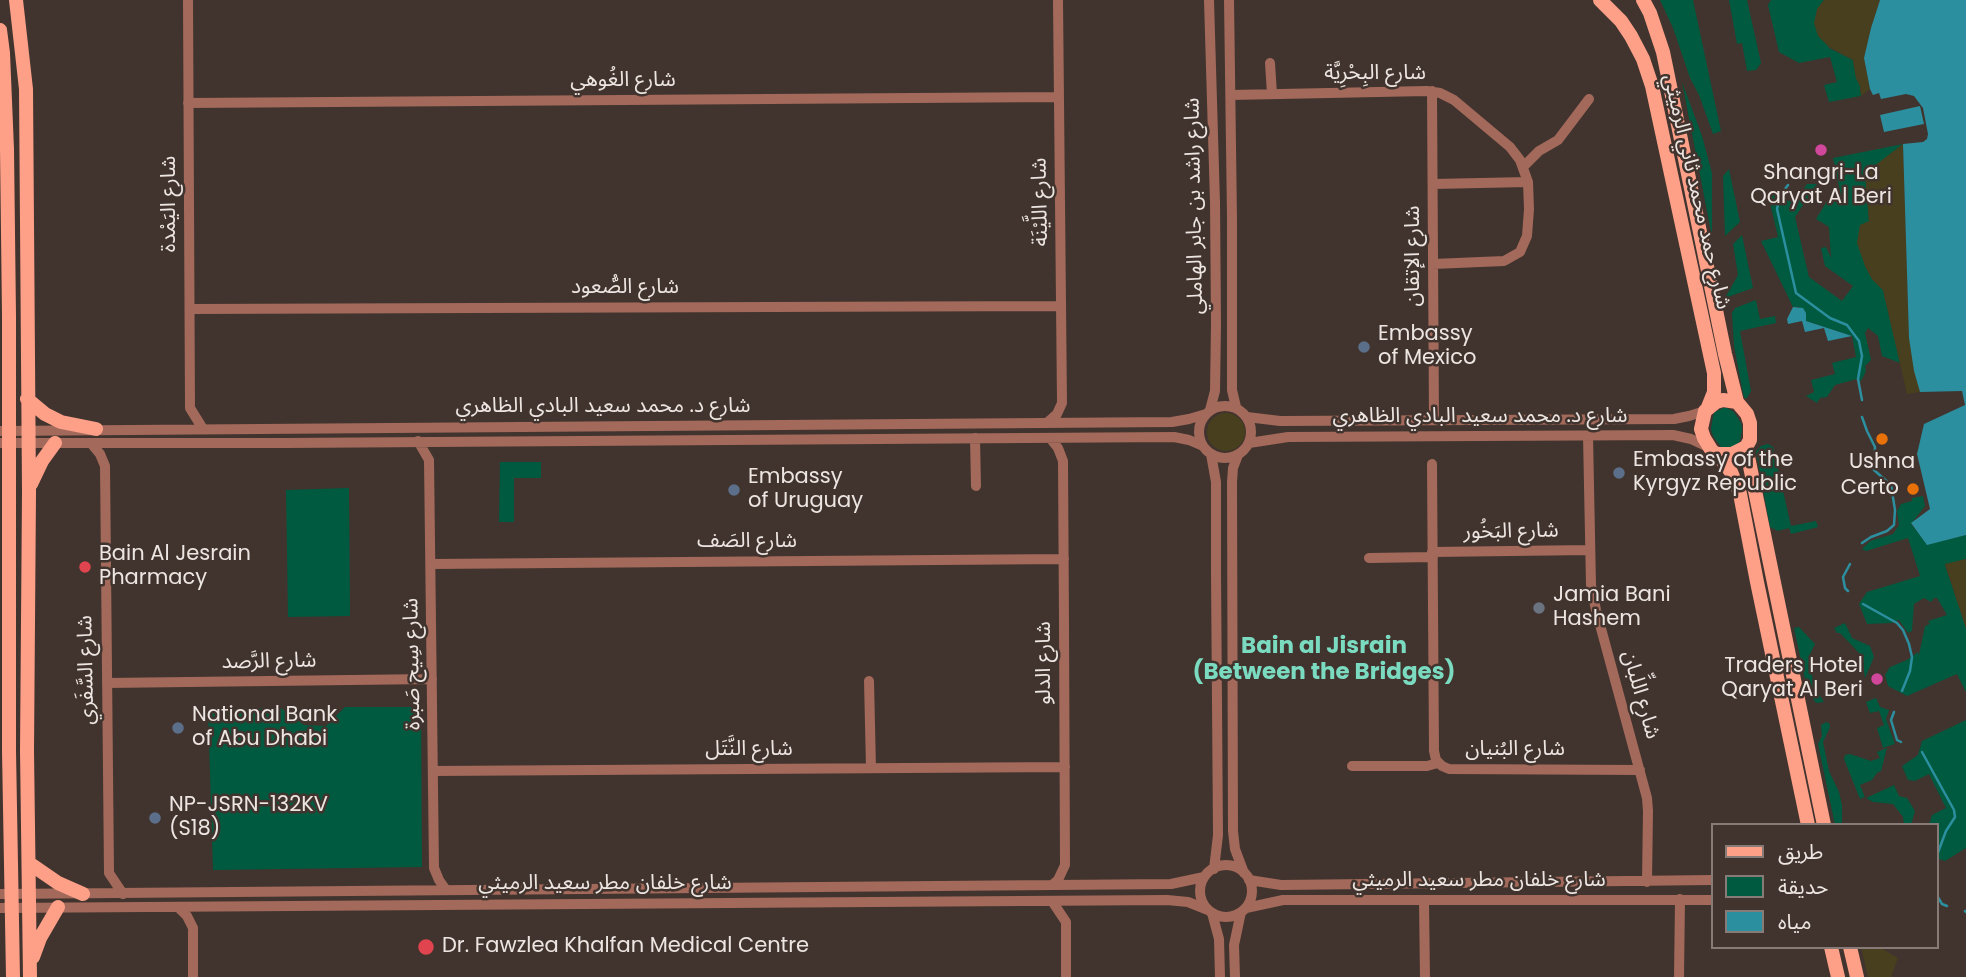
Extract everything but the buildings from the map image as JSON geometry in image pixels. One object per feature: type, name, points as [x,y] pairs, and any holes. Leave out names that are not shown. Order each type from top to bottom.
[{"type":"main road","points":[[16,0],[26,89],[30,973]]},
{"type":"main road","points":[[19,23],[27,0]]},
{"type":"main road","name":"شارع حمد محمد ثاني الرميثي","points":[[1600,0],[1631,36],[1652,86],[1712,360],[1715,384],[1706,409]]},
{"type":"main road","name":"شارع حمد محمد ثاني الرميثي","points":[[1643,0],[1663,52],[1737,402]]},
{"type":"main road","points":[[0,30],[6,99],[4,314],[9,362],[4,437],[5,791],[11,833],[6,932],[13,977]]},
{"type":"main road","points":[[0,393],[9,362]]},
{"type":"main road","points":[[27,399],[38,410],[93,436]]},
{"type":"main road","points":[[1808,823],[1740,494],[1731,472],[1713,451],[1701,429],[1706,409],[1723,400],[1737,402],[1747,414],[1750,423],[1746,447],[1824,823]]},
{"type":"main road","points":[[29,492],[42,461],[55,443]]},
{"type":"main road","points":[[1713,451],[1732,454],[1746,447]]},
{"type":"main road","points":[[0,857],[11,833]]},
{"type":"main road","points":[[29,863],[58,883],[87,894]]},
{"type":"main road","points":[[30,973],[40,938],[58,907]]},
{"type":"main road","points":[[1831,949],[1838,977]]},
{"type":"main road","points":[[1850,949],[1857,977]]},
{"type":"street","name":"شارع اليَمْدة","points":[[178,429],[190,408],[188,0]]},
{"type":"street","name":"شارع اللَّيْنَة","points":[[1058,0],[1062,404]]},
{"type":"street","name":"شارع راشد بن جابر الهاملي","points":[[1208,412],[1215,391],[1216,310],[1209,0]]},
{"type":"street","name":"شارع راشد بن جابر الهاملي","points":[[1229,0],[1232,390],[1236,407]]},
{"type":"street","points":[[1270,63],[1272,94]]},
{"type":"street","name":"شارع البِحْرِيَّة","points":[[1231,95],[1432,92],[1454,100],[1510,147],[1523,167],[1528,182],[1527,236],[1523,247],[1515,256],[1504,261],[1433,264]]},
{"type":"street","name":"شارع الإتقان","points":[[1432,92],[1434,420]]},
{"type":"street","name":"شارع الغُوهي","points":[[188,103],[1059,97]]},
{"type":"street","points":[[1523,167],[1539,151],[1558,140],[1589,99]]},
{"type":"street","points":[[1433,184],[1528,182]]},
{"type":"street","name":"شارع الصُّعود","points":[[190,309],[1061,306]]},
{"type":"street","points":[[1048,422],[1057,414],[1062,404],[1077,422]]},
{"type":"street","points":[[1207,450],[1224,458],[1238,455],[1250,443],[1252,430],[1247,417],[1236,407],[1219,406],[1208,412],[1199,427],[1199,437],[1207,450],[1216,482],[1218,835],[1214,869]]},
{"type":"street","points":[[190,408],[203,429]]},
{"type":"street","name":"شارع د. محمد سعيد البادي الظاهري","points":[[1247,417],[1280,421],[1674,419],[1706,409]]},
{"type":"street","name":"شارع د. محمد سعيد البادي الظاهري","points":[[4,437],[93,436],[178,429],[1172,422],[1208,412]]},
{"type":"street","points":[[951,423],[951,439]]},
{"type":"street","points":[[237,442],[241,436],[238,429]]},
{"type":"street","name":"شارع اللِّبان","points":[[1588,435],[1591,585],[1640,770],[1648,811],[1647,882]]},
{"type":"street","name":"شارع د. محمد سعيد البادي الظاهري","points":[[1250,443],[1288,437],[1673,435],[1691,439],[1713,451]]},
{"type":"street","name":"شارع د. محمد سعيد البادي الظاهري","points":[[27,437],[55,443],[93,436],[120,443],[1174,437],[1189,440],[1207,450]]},
{"type":"street","name":"شارع السَّفَري","points":[[93,436],[105,467],[109,873]]},
{"type":"street","points":[[975,438],[975,486]]},
{"type":"street","name":"شارع الدلو","points":[[1050,438],[1063,461],[1065,865]]},
{"type":"street","name":"شارع الدلو","points":[[1063,461],[1075,438]]},
{"type":"street","name":"شارع سِيح صَبرة","points":[[418,441],[429,460],[434,868],[446,890]]},
{"type":"street","points":[[429,460],[444,441]]},
{"type":"street","points":[[105,467],[120,443]]},
{"type":"street","points":[[1235,977],[1234,944],[1243,910],[1252,894],[1235,849],[1233,805],[1232,482],[1238,455]]},
{"type":"street","name":"شارع البُنيان","points":[[1432,464],[1434,751],[1438,763],[1449,769],[1640,770]]},
{"type":"street","name":"شارع البَخُور","points":[[1369,558],[1590,550]]},
{"type":"street","name":"شارع الصَف","points":[[431,564],[1064,559]]},
{"type":"street","points":[[1203,644],[1216,644]]},
{"type":"street","name":"شارع الرَّصد","points":[[107,683],[432,679]]},
{"type":"street","points":[[869,681],[871,768]]},
{"type":"street","points":[[1352,766],[1427,766],[1438,763]]},
{"type":"street","name":"شارع النَّتَل","points":[[433,771],[1065,767]]},
{"type":"street","points":[[1065,865],[1079,885]]},
{"type":"street","points":[[1052,885],[1058,880],[1065,865]]},
{"type":"street","points":[[1243,910],[1227,917],[1210,911],[1203,904],[1200,890],[1204,877],[1214,869],[1230,866],[1247,877]]},
{"type":"street","points":[[421,890],[434,868]]},
{"type":"street","points":[[87,894],[98,888],[109,873],[123,894]]},
{"type":"street","name":"شارع خلفان مطر سعيد الرميثي","points":[[6,901],[87,894],[247,891],[1171,884],[1204,877]]},
{"type":"street","name":"شارع خلفان مطر سعيد الرميثي","points":[[1247,877],[1282,885],[1710,880]]},
{"type":"street","points":[[976,886],[976,901]]},
{"type":"street","points":[[247,891],[251,900],[247,906]]},
{"type":"street","points":[[1679,977],[1680,899]]},
{"type":"street","name":"شارع خلفان مطر سعيد الرميثي","points":[[1243,910],[1283,900],[1710,900]]},
{"type":"street","name":"شارع خلفان مطر سعيد الرميثي","points":[[29,901],[58,907],[1178,901],[1210,911]]},
{"type":"street","points":[[1052,901],[1066,922]]},
{"type":"street","points":[[1066,977],[1066,922],[1077,901]]},
{"type":"street","points":[[1424,902],[1425,977]]},
{"type":"street","points":[[178,906],[193,928]]},
{"type":"street","points":[[193,977],[193,928],[198,916],[208,906]]},
{"type":"street","points":[[1210,911],[1219,939],[1220,977]]},
{"type":"green space","points":[[1660,0],[1693,0],[1721,131],[1713,134]]},
{"type":"green space","points":[[1729,0],[1747,0],[1761,63],[1756,70],[1747,71],[1742,43],[1737,44]]},
{"type":"green space","points":[[1771,0],[1824,0],[1817,9],[1829,48],[1853,60],[1861,96],[1829,102],[1824,85],[1837,82],[1830,57],[1799,63],[1779,52],[1768,5]]},
{"type":"green space","points":[[1682,82],[1712,173],[1712,237]]},
{"type":"green space","points":[[1903,144],[1865,174],[1869,221],[1865,266],[1872,279],[1883,290],[1900,363],[1882,356],[1878,336],[1868,328],[1865,333],[1871,360],[1865,366],[1866,371],[1861,381],[1857,379],[1835,385],[1827,397],[1820,398],[1817,403],[1806,396],[1814,392],[1811,380],[1835,374],[1832,363],[1856,357],[1852,336],[1806,321],[1799,307],[1793,307],[1761,241],[1778,237],[1768,194],[1775,192],[1788,201],[1798,198],[1807,184],[1817,184],[1795,217],[1809,277],[1842,301],[1853,286],[1825,266],[1821,248],[1826,247],[1831,258],[1829,227],[1816,219],[1832,193],[1840,191],[1833,158]]},
{"type":"green space","points":[[1729,169],[1740,222],[1725,236],[1723,176]]},
{"type":"green space","points":[[1742,235],[1753,288],[1725,298],[1738,275],[1733,244]]},
{"type":"green space","points":[[1756,300],[1760,319],[1775,316],[1776,323],[1740,331],[1751,391],[1747,398],[1744,398],[1734,346],[1732,313],[1735,308]]},
{"type":"green space","points":[[1723,408],[1734,412],[1741,423],[1740,441],[1732,449],[1721,447],[1711,429],[1715,412]]},
{"type":"green space","points":[[1768,444],[1773,447],[1791,526],[1816,521],[1818,527],[1791,534],[1789,528],[1778,531],[1770,527],[1756,451]]},
{"type":"green space","points":[[500,462],[541,462],[541,478],[514,478],[514,522],[499,522]]},
{"type":"green space","points":[[349,488],[350,616],[288,617],[286,490]]},
{"type":"green space","points":[[1923,496],[1925,506],[1911,524],[1927,544],[1966,535],[1966,559],[1945,565],[1966,628],[1966,692],[1957,674],[1907,696],[1888,686],[1885,675],[1890,667],[1918,652],[1919,655],[1925,626],[1930,624],[1928,621],[1947,615],[1937,598],[1931,602],[1924,598],[1914,604],[1912,631],[1908,633],[1899,620],[1892,623],[1867,624],[1859,604],[1867,592],[1920,576],[1908,538],[1866,551],[1862,549],[1870,541],[1893,534],[1899,525],[1897,511],[1901,504]]},
{"type":"green space","points":[[1845,623],[1852,638],[1870,646],[1874,657],[1865,678],[1862,656],[1834,628]]},
{"type":"green space","points":[[1799,627],[1815,644],[1809,656],[1814,687],[1824,702],[1816,703],[1807,689],[1794,628]]},
{"type":"green space","points":[[1876,698],[1880,707],[1889,710],[1886,719],[1895,744],[1883,748],[1877,728],[1884,725],[1879,711],[1870,713],[1866,702]]},
{"type":"green space","points":[[345,707],[421,707],[422,867],[213,870],[208,709],[281,708],[304,725],[326,726]]},
{"type":"green space","points":[[1966,720],[1966,848],[1945,861],[1938,859],[1938,823],[1930,823],[1932,815],[1946,808],[1929,774],[1915,781],[1908,780],[1902,766],[1918,755],[1922,741]]},
{"type":"green space","points":[[1826,722],[1830,727],[1823,742],[1829,771],[1839,792],[1842,823],[1835,823],[1818,744],[1822,736],[1821,725]]},
{"type":"green space","points":[[1887,748],[1881,771],[1872,780],[1860,785],[1865,797],[1860,799],[1844,759],[1845,755],[1871,761],[1880,758],[1877,752]]},
{"type":"green space","points":[[1894,785],[1899,796],[1907,798],[1915,811],[1912,823],[1904,823],[1903,817],[1893,804],[1873,802],[1866,798]]},
{"type":"sand","points":[[1824,0],[1880,0],[1864,58],[1870,89],[1861,96],[1853,60],[1829,47],[1818,36],[1814,23],[1817,9]]},
{"type":"sand","points":[[1903,144],[1909,338],[1920,392],[1907,394],[1883,290],[1872,279],[1857,243],[1860,225],[1869,221],[1865,173]]},
{"type":"sand","points":[[1226,413],[1239,419],[1245,432],[1239,445],[1226,451],[1213,445],[1207,432],[1213,419]]},
{"type":"sand","points":[[1966,559],[1966,628],[1945,564]]},
{"type":"sand","points":[[1861,949],[1882,949],[1898,958],[1891,977],[1868,977]]},
{"type":"water","points":[[1880,0],[1966,0],[1966,535],[1927,545],[1911,523],[1930,509],[1917,454],[1924,424],[1965,405],[1962,391],[1920,392],[1914,371],[1909,338],[1903,144],[1923,142],[1928,134],[1923,108],[1914,96],[1906,94],[1881,99],[1879,93],[1873,95],[1870,89],[1864,58]]},
{"type":"water","points":[[1920,106],[1924,124],[1884,132],[1880,115]]},
{"type":"water","points":[[1793,307],[1803,308],[1806,321],[1852,336],[1828,341],[1824,328],[1805,332],[1802,321],[1788,324],[1787,319]]},
{"type":"waterway","points":[[1788,185],[1780,196],[1777,209],[1796,293],[1830,318],[1847,325],[1859,341],[1862,356],[1858,379],[1862,400]]},
{"type":"waterway","points":[[1862,417],[1875,447],[1874,470],[1891,485],[1895,510],[1894,525],[1862,543]]},
{"type":"waterway","points":[[1848,591],[1843,577],[1850,564]]},
{"type":"waterway","points":[[1863,604],[1897,623],[1903,630],[1912,657],[1902,691]]},
{"type":"waterway","points":[[1894,712],[1891,720],[1897,740],[1901,742]]},
{"type":"waterway","points":[[1922,752],[1954,810],[1955,817],[1938,852]]},
{"type":"waterway","points":[[1938,897],[1947,906]]},
{"type":"place","name":"Shangri-La Qaryat Al Beri","points":[[1821,150]]},
{"type":"place","name":"Embassy of Mexico","points":[[1364,347]]},
{"type":"place","name":"Ushna","points":[[1882,439]]},
{"type":"place","name":"Embassy of the Kyrgyz Republic","points":[[1619,473]]},
{"type":"place","name":"Certo","points":[[1913,489]]},
{"type":"place","name":"Embassy of Uruguay","points":[[734,490]]},
{"type":"place","name":"Bain Al Jesrain Pharmacy","points":[[85,567]]},
{"type":"place","name":"Jamia Bani Hashem","points":[[1539,608]]},
{"type":"place","name":"Traders Hotel Qaryat Al Beri","points":[[1877,679]]},
{"type":"place","name":"National Bank of Abu Dhabi","points":[[178,728]]},
{"type":"place","name":"NP-JSRN-132KV (S18)","points":[[155,818]]},
{"type":"place","name":"Dr. Fawzlea Khalfan Medical Centre","points":[[426,947]]},
{"type":"district","name":"Bain al Jisrain (Between the Bridges)","points":[[1324,660]]}]
